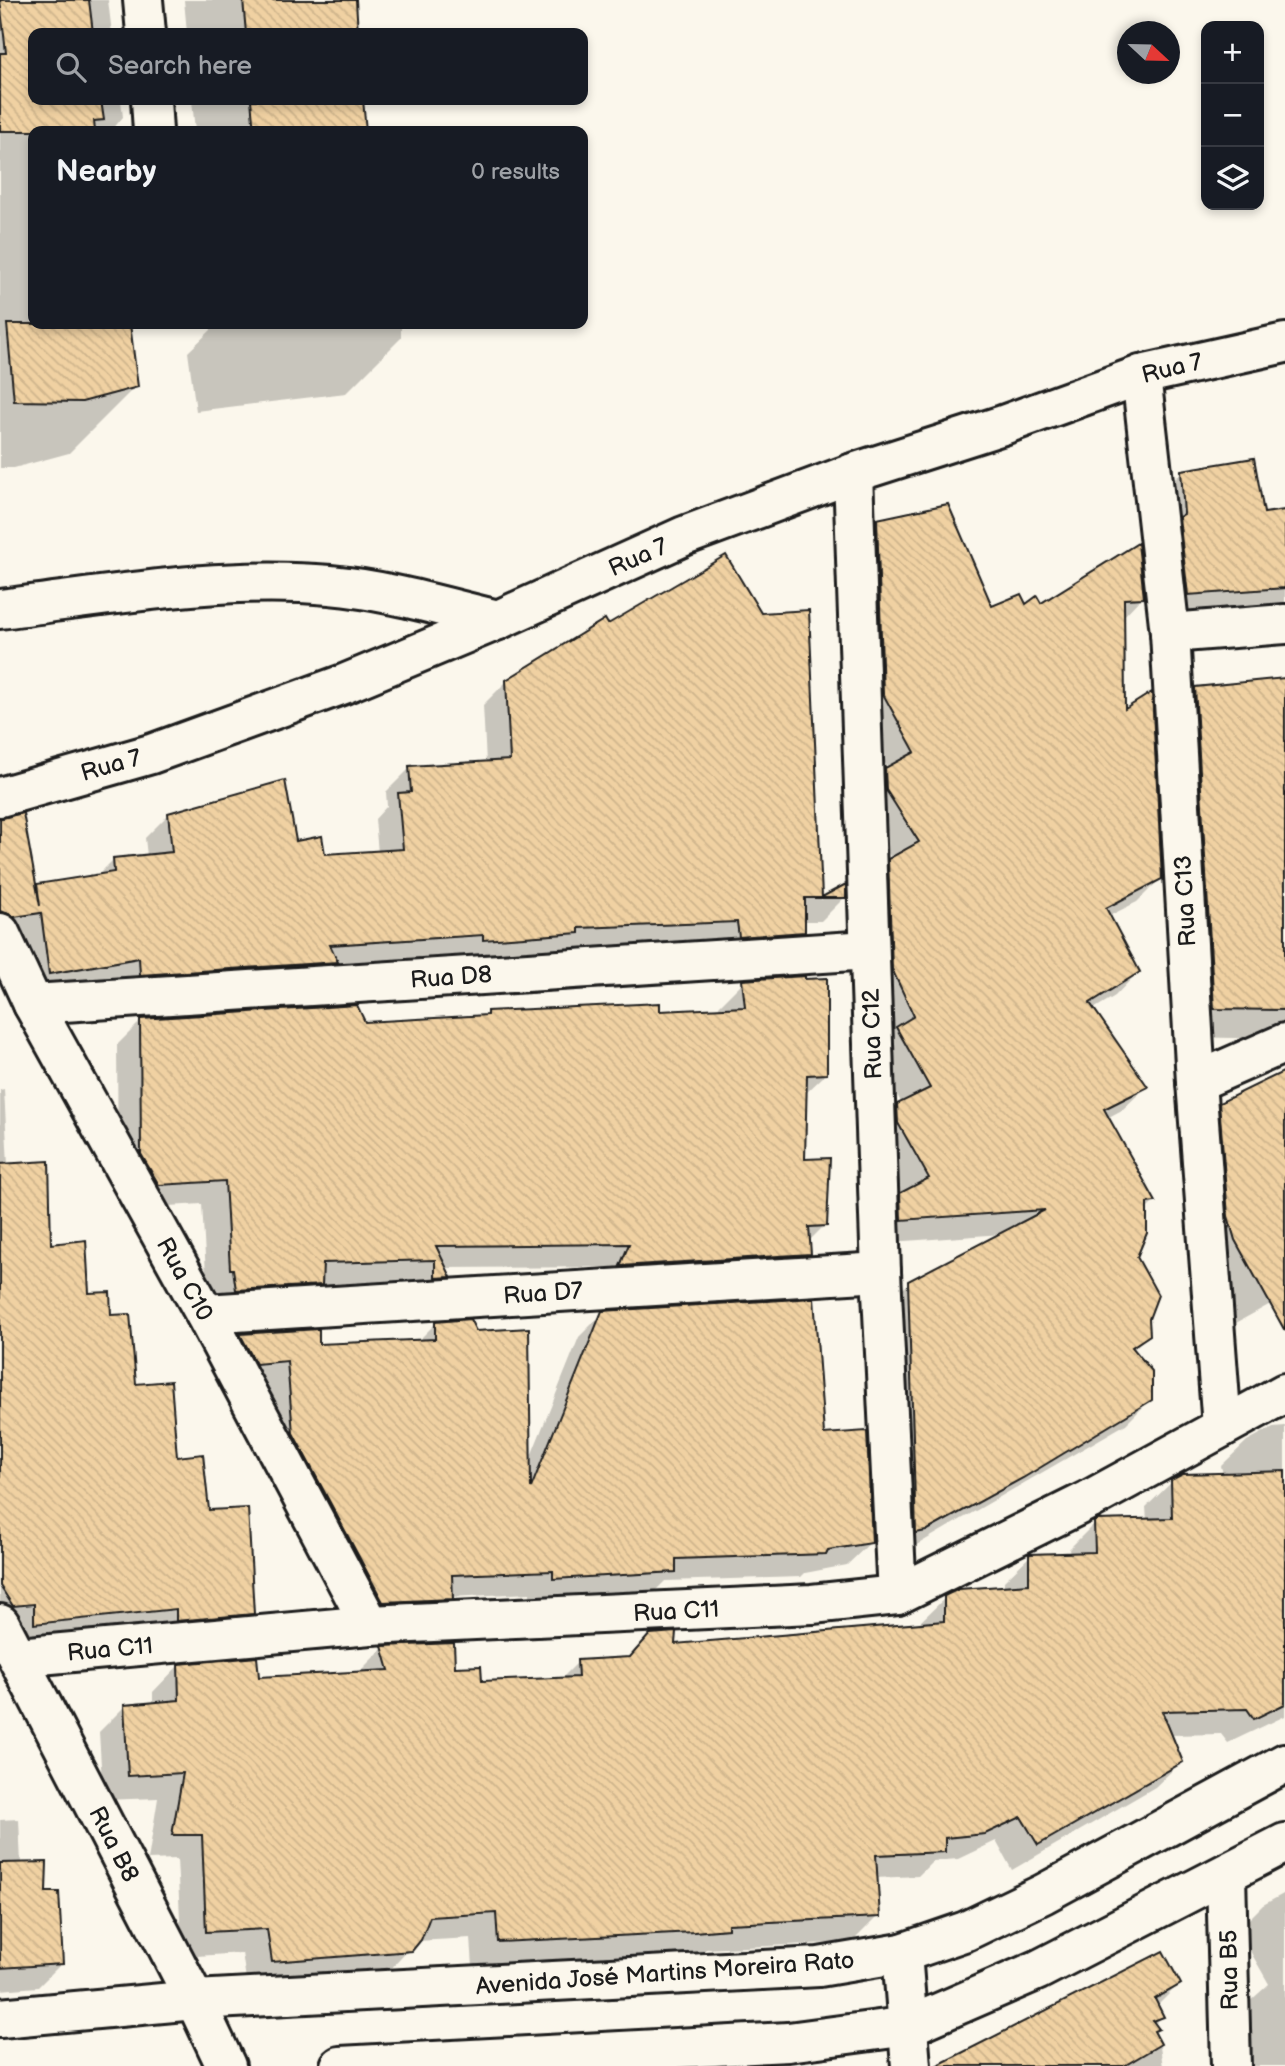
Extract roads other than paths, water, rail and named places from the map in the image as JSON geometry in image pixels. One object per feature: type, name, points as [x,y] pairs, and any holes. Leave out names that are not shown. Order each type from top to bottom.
[{"type":"street","points":[[143,0],[146,28]]},
{"type":"street","points":[[151,105],[153,126]]},
{"type":"street","name":"Rua 7","points":[[0,797],[151,754],[344,684],[498,620],[684,536],[853,473],[1003,425],[1141,375],[1285,343]]},
{"type":"street","name":"Rua C13","points":[[1141,375],[1170,633],[1196,1083],[1222,1427]]},
{"type":"street","name":"Rua C12","points":[[853,473],[881,1272],[897,1595]]},
{"type":"street","points":[[0,609],[145,591],[258,582],[343,587],[498,620]]},
{"type":"street","points":[[1170,633],[1285,624]]},
{"type":"street","name":"Rua C10","points":[[0,933],[33,1004],[205,1314],[370,1625]]},
{"type":"street","name":"Rua D8","points":[[33,1004],[869,950]]},
{"type":"street","points":[[1196,1083],[1285,1043]]},
{"type":"street","name":"Rua D7","points":[[205,1314],[881,1272]]},
{"type":"street","name":"Rua C11","points":[[18,1657],[370,1625],[812,1604],[897,1595],[1089,1500],[1285,1393]]},
{"type":"street","name":"Rua B8","points":[[0,1624],[195,2000],[226,2066]]},
{"type":"street","name":"Avenida José Martins Moreira Rato","points":[[0,2018],[195,2000],[820,1967],[902,1953],[966,1931],[1043,1894],[1285,1763]]},
{"type":"street","points":[[340,2066],[788,2042],[909,2026],[1038,1970],[1285,1843]]},
{"type":"street","name":"Rua B5","points":[[1226,1875],[1231,2066]]},
{"type":"street","points":[[902,1953],[911,2066]]}]
